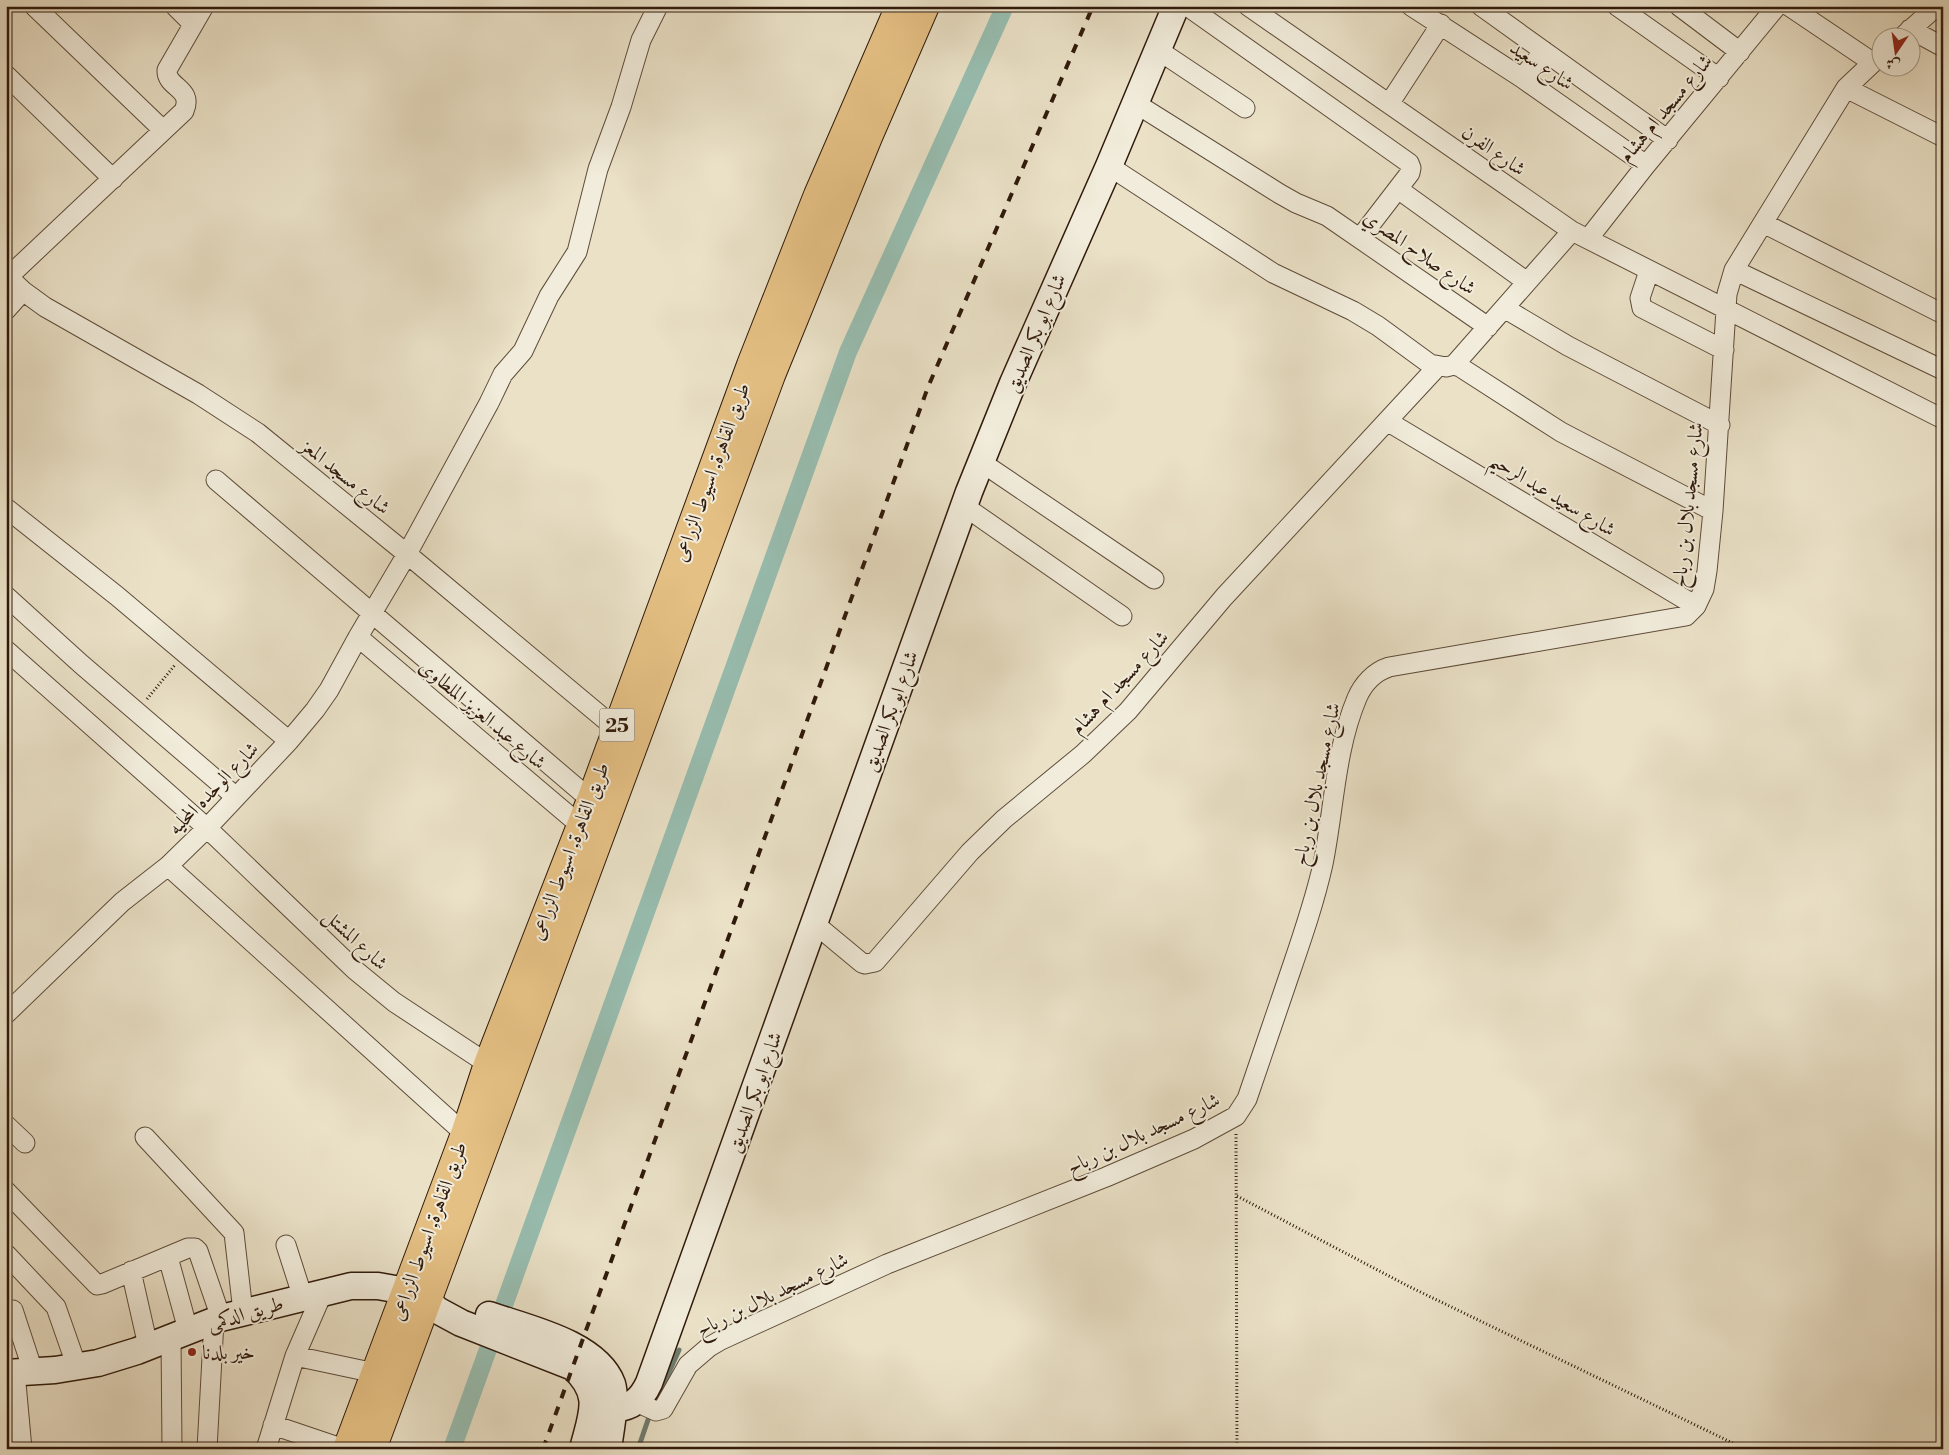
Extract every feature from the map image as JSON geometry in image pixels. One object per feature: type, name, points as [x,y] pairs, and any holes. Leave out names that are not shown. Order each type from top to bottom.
[{"type":"highway","name":"طريق القاهرة, اسيوط الزراعى","points":[[345,1449],[375,1373],[417,1296],[625,737],[751,365],[803,264],[886,65],[900,6]]},
{"type":"highway","name":"طريق القاهرة, اسيوط الزراعى","points":[[886,65],[925,6]]},
{"type":"highway","name":"طريق القاهرة, اسيوط الزراعى","points":[[372,1449],[464,1134],[488,1064],[580,825],[591,800],[625,737]]},
{"type":"street","points":[[34,6],[163,130]]},
{"type":"street","points":[[175,6],[193,24]]},
{"type":"street","points":[[7,276],[184,111],[187,103],[186,98],[169,78],[167,70],[204,6]]},
{"type":"street","name":"شارع الوحده المحليه","points":[[6,1014],[122,902],[168,866],[207,828],[289,741],[322,700],[407,554],[484,411],[498,381],[523,351],[549,296],[577,252],[598,169],[642,40],[658,6]]},
{"type":"street","name":"شارع ابو بكر الصديق","points":[[638,1407],[649,1383],[980,462],[1032,337],[1109,166],[1176,6]]},
{"type":"street","points":[[1187,6],[1409,163],[1411,170],[1360,238]]},
{"type":"street","name":"شارع الفرن","points":[[1248,6],[1580,235],[1943,419]]},
{"type":"street","name":"شارع سعيد","points":[[1411,6],[1522,78],[1646,165]]},
{"type":"street","points":[[1482,6],[1668,140]]},
{"type":"street","points":[[1617,6],[1719,78]]},
{"type":"street","points":[[1678,6],[1740,52]]},
{"type":"street","name":"شارع مسجد ام هشام","points":[[815,924],[862,963],[875,962],[970,852],[1004,819],[1083,754],[1128,711],[1224,597],[1387,421],[1488,327],[1527,282],[1580,235],[1668,140],[1777,6]]},
{"type":"street","points":[[1790,6],[1872,55]]},
{"type":"street","points":[[1910,28],[1928,9]]},
{"type":"street","points":[[1389,104],[1441,24]]},
{"type":"street","points":[[1922,39],[1943,47]]},
{"type":"street","points":[[1158,50],[1245,108]]},
{"type":"street","points":[[1522,78],[1544,51]]},
{"type":"street","name":"شارع مسجد بلال بن رباح","points":[[638,1407],[660,1411],[666,1406],[680,1376],[688,1365],[698,1355],[715,1344],[887,1264],[1106,1177],[1194,1139],[1236,1116],[1247,1099],[1311,910],[1323,865],[1341,756],[1358,697],[1370,678],[1380,670],[1388,667],[1686,616],[1696,606],[1704,589],[1713,511],[1728,288],[1734,270],[1846,88],[1872,63]]},
{"type":"street","points":[[6,75],[113,179]]},
{"type":"street","points":[[1846,88],[1943,137]]},
{"type":"street","name":"شارع صلاح المصري","points":[[1136,103],[1280,194],[1327,216],[1488,327]]},
{"type":"street","points":[[1109,166],[1273,273],[1353,310],[1378,326],[1423,360],[1446,366],[1460,366],[1561,432],[1713,511]]},
{"type":"street","points":[[1398,189],[1527,282]]},
{"type":"street","points":[[1763,223],[1943,314]]},
{"type":"street","points":[[1734,270],[1943,370]]},
{"type":"street","points":[[1650,271],[1640,298],[1642,308],[1724,350]]},
{"type":"street","name":"شارع مسجد المعز","points":[[7,276],[23,291],[60,316],[228,412],[288,456],[625,737]]},
{"type":"street","points":[[6,310],[23,291]]},
{"type":"street","points":[[1504,308],[1568,346],[1720,425]]},
{"type":"street","name":"شارع سعيد عبد الرحيم","points":[[1387,421],[1696,606]]},
{"type":"street","points":[[980,462],[1154,579]]},
{"type":"street","points":[[216,480],[591,800]]},
{"type":"street","points":[[964,506],[1122,616]]},
{"type":"street","points":[[6,508],[185,653],[289,741]]},
{"type":"street","points":[[6,596],[81,664],[236,797]]},
{"type":"street","name":"شارع عبد العزيز الملطاوى","points":[[358,637],[580,825]]},
{"type":"street","name":"شارع المشتل","points":[[6,650],[207,828],[374,987],[488,1064]]},
{"type":"street","points":[[168,866],[464,1134]]},
{"type":"street","points":[[6,1126],[25,1143]]},
{"type":"street","points":[[145,1137],[234,1234],[226,1317],[207,1449]]},
{"type":"street","points":[[6,1192],[94,1284],[102,1284],[188,1248],[196,1249],[226,1317]]},
{"type":"street","points":[[266,1449],[313,1296],[286,1245]]},
{"type":"street","points":[[6,1254],[56,1307],[78,1367]]},
{"type":"street","points":[[168,1257],[172,1449]]},
{"type":"street","points":[[131,1271],[169,1338]]},
{"type":"street","name":"طريق الدكمى","points":[[18,1372],[78,1367],[117,1358],[226,1317],[350,1286],[378,1286],[417,1296]]},
{"type":"street","points":[[417,1296],[437,1310],[464,1315],[563,1351],[579,1348],[598,1364],[612,1384],[638,1407],[608,1449]]},
{"type":"street","points":[[13,1310],[22,1449]]},
{"type":"street","points":[[563,1351],[573,1367],[586,1379],[592,1395],[592,1412],[583,1449]]},
{"type":"street","points":[[295,1356],[375,1373]]},
{"type":"street","points":[[273,1425],[345,1449]]},
{"type":"path","points":[[137,711],[185,653]]},
{"type":"path","points":[[1236,1116],[1238,1196],[1237,1449]]},
{"type":"path","points":[[1238,1196],[1408,1286],[1746,1449]]},
{"type":"waterway","points":[[452,1449],[848,352],[1005,6]]},
{"type":"waterway","points":[[638,1449],[649,1417],[679,1350]]},
{"type":"railway","points":[[543,1449],[928,387],[1093,6]]},
{"type":"place","name":"خير بلدنا","points":[[192,1352]]}]
